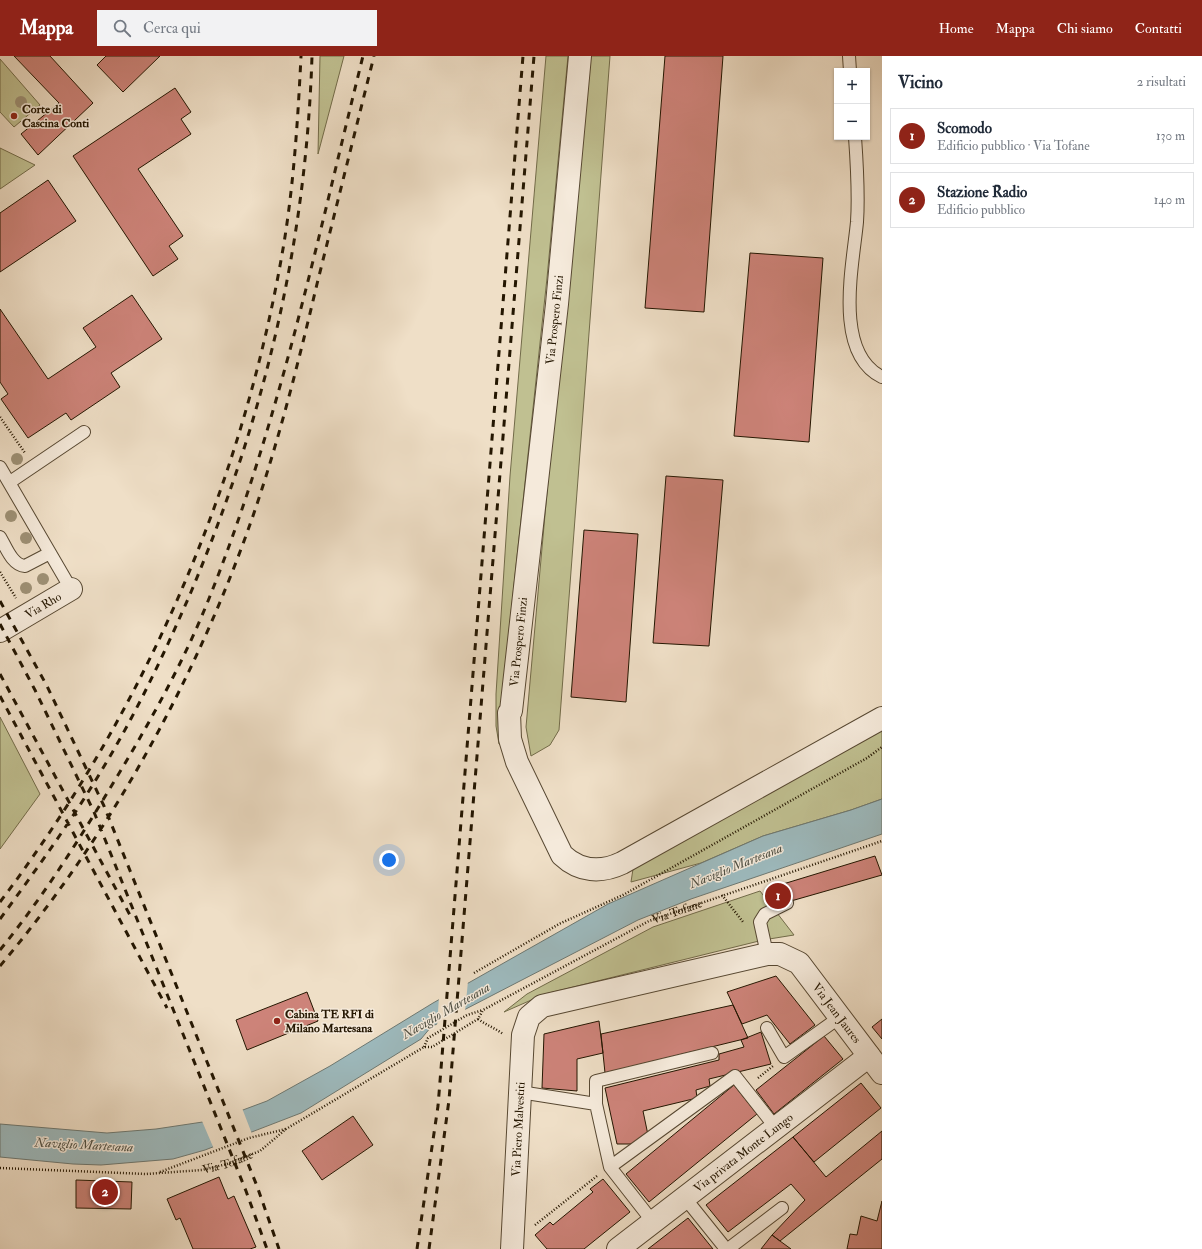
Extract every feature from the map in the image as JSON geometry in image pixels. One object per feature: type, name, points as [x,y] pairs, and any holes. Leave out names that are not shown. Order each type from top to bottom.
[{"type":"street","name":"Via Prospero Finzi","points":[[580,56],[554,327],[511,711],[509,713],[510,739],[517,762],[562,855],[583,868],[599,870],[615,866],[882,718]]},
{"type":"street","name":"Via Rho","points":[[0,631],[67,581]]},
{"type":"street","name":"Via Piero Malvestiti","points":[[512,1245],[523,1035],[529,1017],[542,1006],[553,1003],[778,956]]},
{"type":"street","name":"Via Jean Jaures","points":[[778,956],[799,963],[876,1065]]},
{"type":"street","name":"Via privata Monte Lungo","points":[[618,1249],[776,1128],[876,1065]]},
{"type":"lane","points":[[849,56],[850,68]]},
{"type":"lane","points":[[855,140],[858,184],[849,318],[854,341],[865,364],[882,377]]},
{"type":"lane","points":[[10,482],[84,432]]},
{"type":"lane","points":[[0,467],[67,581]]},
{"type":"lane","points":[[0,537],[14,562],[22,566],[25,566],[50,552]]},
{"type":"lane","points":[[778,956],[760,922],[765,914],[787,902]]},
{"type":"lane","points":[[767,1028],[784,1057],[840,1017]]},
{"type":"lane","points":[[653,1222],[610,1167],[596,1104],[596,1081],[712,1053]]},
{"type":"lane","points":[[610,1167],[734,1076],[776,1128]]},
{"type":"lane","points":[[520,1092],[596,1104]]},
{"type":"lane","points":[[685,1198],[727,1249],[782,1208]]},
{"type":"path","points":[[0,417],[34,466]]},
{"type":"path","points":[[474,974],[559,924],[623,896],[860,762],[882,747]]},
{"type":"path","name":"Via Tofane","points":[[424,1047],[428,1038],[467,1015],[483,1010],[649,921],[882,841]]},
{"type":"path","points":[[722,895],[745,925]]},
{"type":"path","name":"Via Tofane","points":[[0,1168],[156,1173],[214,1168],[228,1164],[260,1151],[286,1129],[424,1047],[432,1047],[478,1019],[483,1010]]},
{"type":"path","points":[[478,1019],[484,1024],[495,1028],[504,1036]]},
{"type":"path","points":[[745,1089],[784,1057]]},
{"type":"path","points":[[156,1173],[249,1138],[286,1129]]},
{"type":"path","points":[[512,1245],[610,1167]]},
{"type":"green space","points":[[320,56],[344,56],[318,154]]},
{"type":"green space","points":[[546,56],[568,56],[547,278],[501,706],[503,745],[499,744],[496,726],[496,694],[510,476]]},
{"type":"green space","points":[[586,56],[610,56],[559,730],[550,745],[531,756],[526,727]]},
{"type":"green space","name":"Corte di Cascina Conti","points":[[0,59],[40,105],[14,127],[0,112]]},
{"type":"green space","points":[[0,148],[35,165],[0,189]]},
{"type":"green space","points":[[0,717],[40,794],[0,849]]},
{"type":"green space","points":[[882,726],[882,799],[851,810],[763,836],[701,863],[631,882],[633,869]]},
{"type":"green space","points":[[760,891],[794,935],[763,940],[545,994],[504,1012],[527,994],[653,927]]},
{"type":"water","name":"Naviglio Martesana","points":[[882,799],[882,834],[691,899],[638,920],[431,1027],[421,1039],[301,1113],[205,1150],[173,1159],[101,1165],[73,1164],[0,1157],[0,1124],[107,1133],[156,1129],[216,1120],[267,1101],[330,1066],[433,1003],[608,904],[763,836],[851,810]]},
{"type":"pier","points":[[468,981],[465,1012],[437,1027],[439,997]]},
{"type":"pier","points":[[242,1108],[252,1134],[214,1149],[202,1121]]},
{"type":"building","points":[[14,56],[50,56],[93,103],[38,155],[21,134],[59,103]]},
{"type":"building","points":[[106,56],[160,56],[123,92],[97,65]]},
{"type":"building","points":[[665,56],[723,56],[704,312],[645,308]]},
{"type":"building","points":[[175,88],[191,112],[181,119],[191,134],[138,169],[183,236],[169,246],[178,259],[153,276],[73,156]]},
{"type":"building","points":[[48,180],[76,221],[0,272],[0,213]]},
{"type":"building","points":[[750,253],[823,258],[809,442],[734,436]]},
{"type":"building","points":[[132,295],[162,339],[111,373],[120,387],[71,420],[66,413],[28,438],[1,399],[8,394],[0,382],[0,309],[48,379],[96,347],[83,328]]},
{"type":"building","points":[[666,476],[723,480],[709,646],[653,643]]},
{"type":"building","points":[[584,530],[638,534],[626,702],[571,697]]},
{"type":"building","points":[[875,856],[882,875],[777,905],[770,888]]},
{"type":"building","points":[[776,976],[815,1025],[790,1044],[767,1015],[742,1024],[727,992]]},
{"type":"building","name":"Cabina TE RFI di Milano Martesana","points":[[307,992],[318,1021],[247,1050],[236,1020]]},
{"type":"building","points":[[733,1005],[748,1038],[605,1073],[601,1034]]},
{"type":"building","points":[[882,1019],[882,1039],[872,1027]]},
{"type":"building","points":[[599,1021],[603,1053],[577,1059],[577,1091],[542,1088],[544,1034]]},
{"type":"building","points":[[761,1032],[771,1064],[709,1079],[710,1086],[696,1090],[697,1098],[643,1111],[648,1135],[637,1144],[617,1144],[605,1088],[719,1060],[719,1054],[744,1047],[741,1040]]},
{"type":"building","points":[[824,1036],[843,1059],[774,1114],[756,1090]]},
{"type":"building","points":[[861,1083],[881,1108],[814,1162],[793,1137]]},
{"type":"building","points":[[734,1085],[757,1114],[649,1202],[626,1174]]},
{"type":"building","points":[[353,1116],[373,1145],[322,1180],[302,1151]]},
{"type":"building","points":[[882,1131],[882,1159],[780,1241],[772,1235],[805,1200],[791,1184],[728,1232],[706,1205],[793,1137],[826,1177]]},
{"type":"building","points":[[219,1177],[228,1199],[234,1196],[256,1247],[250,1249],[193,1249],[180,1218],[176,1220],[167,1199]]},
{"type":"building","points":[[603,1179],[630,1212],[584,1249],[547,1249],[535,1235],[550,1222],[553,1225],[593,1192],[590,1189]]},
{"type":"building","points":[[76,1180],[132,1182],[131,1209],[76,1208]]},
{"type":"building","points":[[882,1201],[882,1249],[847,1249],[850,1234],[857,1235],[861,1216],[877,1221]]},
{"type":"building","points":[[688,1218],[713,1249],[648,1249]]},
{"type":"building","points":[[772,1235],[780,1241],[791,1249],[761,1249]]},
{"type":"railway","points":[[0,902],[52,828],[100,751],[143,671],[182,589],[215,505],[243,419],[266,332],[284,243],[295,150],[301,56]]},
{"type":"railway","points":[[0,919],[79,807],[115,747],[150,682],[171,637],[217,527],[240,461],[260,396],[277,330],[301,195],[308,126],[312,56]]},
{"type":"railway","points":[[0,950],[26,917],[61,866],[125,763],[169,686],[206,606],[232,539],[275,403],[312,265],[363,56]]},
{"type":"railway","points":[[0,966],[41,915],[79,862],[115,807],[179,692],[233,571],[255,510],[289,398],[374,56]]},
{"type":"railway","points":[[417,1249],[438,1106],[523,56]]},
{"type":"railway","points":[[429,1249],[449,1100],[534,56]]},
{"type":"railway","points":[[0,601],[47,686],[104,806],[257,1186],[279,1249]]},
{"type":"railway","points":[[0,624],[35,690],[94,812],[246,1191],[267,1249]]},
{"type":"railway","points":[[0,674],[131,917]]},
{"type":"railway","points":[[0,696],[167,1008]]},
{"type":"place","name":"Corte di Cascina Conti","points":[[14,116]]},
{"type":"place","name":"Scomodo","points":[[778,896]]},
{"type":"place","name":"Cabina TE RFI di Milano Martesana","points":[[277,1021]]},
{"type":"place","name":"Stazione Radio","points":[[105,1192]]}]
